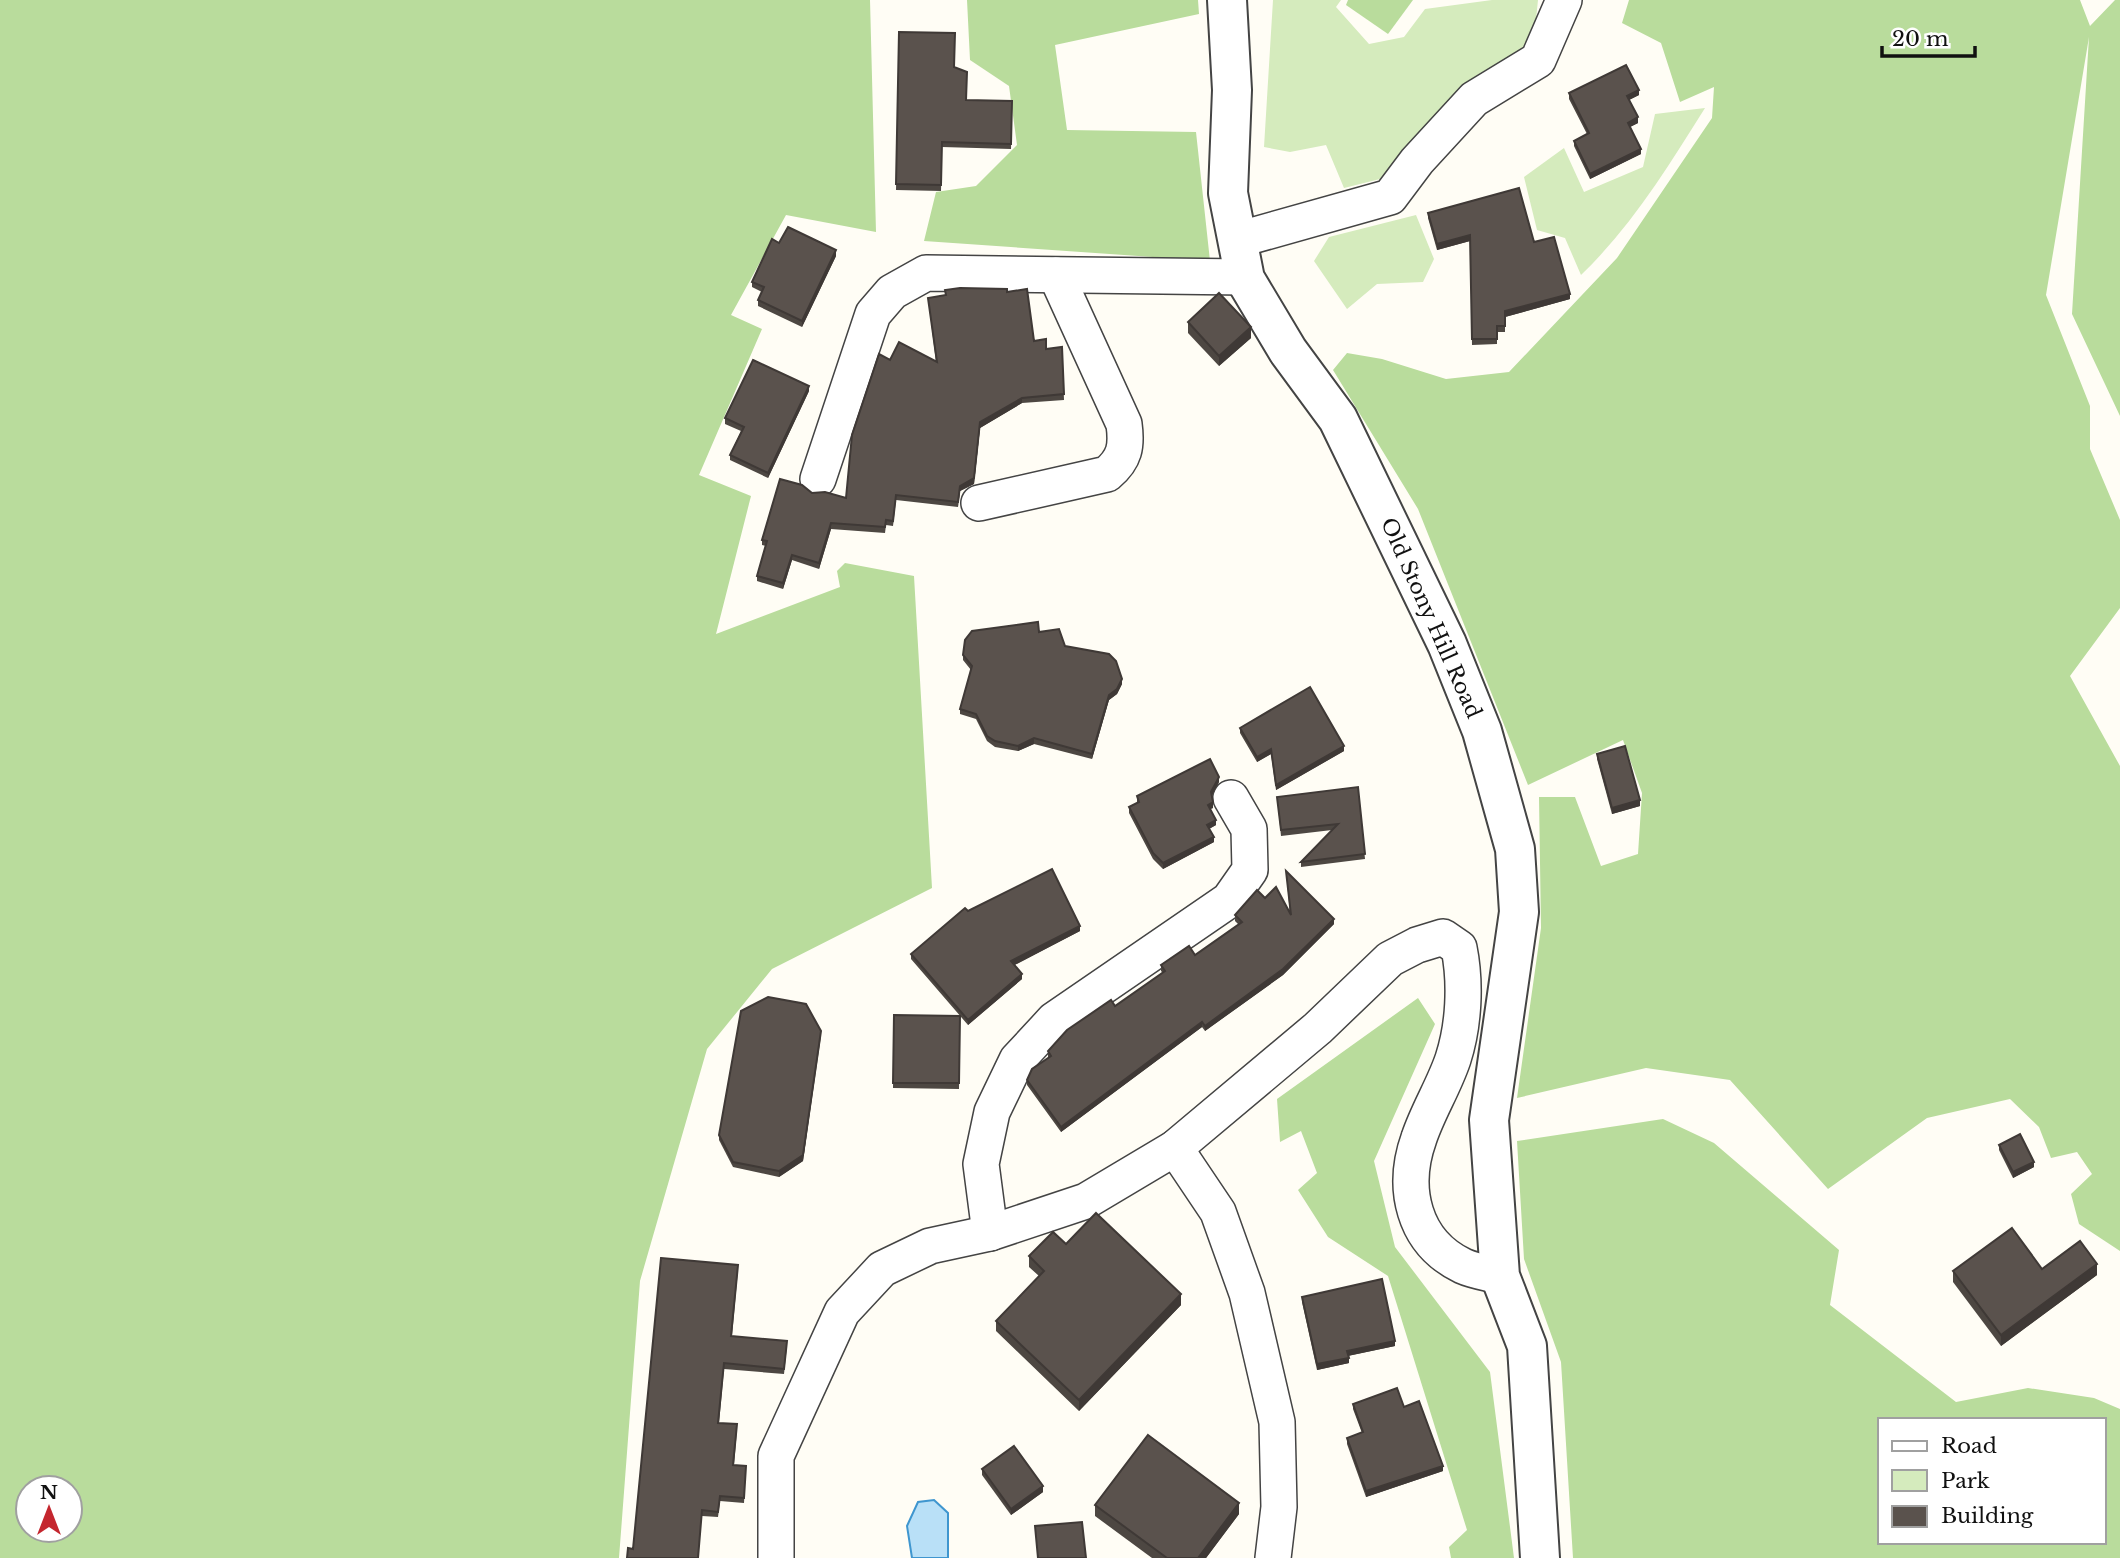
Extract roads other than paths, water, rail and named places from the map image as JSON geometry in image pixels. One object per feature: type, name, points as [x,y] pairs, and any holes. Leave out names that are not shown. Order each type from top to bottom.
[{"type":"street","name":"Old Stony Hill Road","points":[[1227,0],[1232,90],[1228,193],[1245,277],[1288,351],[1338,419],[1441,631],[1482,731],[1515,849],[1519,912],[1489,1120],[1500,1276],[1527,1346],[1540,1558]]},
{"type":"street","points":[[1237,240],[1391,197],[1416,161],[1474,99],[1538,60],[1564,0]]},
{"type":"street","points":[[818,479],[873,314],[892,292],[926,273],[1245,277]]},
{"type":"street","points":[[979,503],[1107,474],[1118,464],[1127,445],[1124,424],[1056,275]]},
{"type":"street","points":[[990,1233],[981,1164],[992,1112],[1017,1060],[1055,1020],[1229,900],[1251,870],[1250,829],[1231,798]]},
{"type":"street","points":[[776,1558],[776,1456],[842,1312],[882,1269],[930,1245],[990,1233],[1086,1201],[1175,1149],[1318,1028],[1390,959],[1418,944],[1443,937],[1459,948],[1464,970],[1463,1006],[1453,1058],[1418,1141],[1410,1193],[1421,1232],[1440,1251],[1464,1267],[1500,1276]]},
{"type":"street","points":[[1175,1149],[1218,1212],[1247,1293],[1278,1422],[1279,1507],[1273,1558]]},
{"type":"water","points":[[934,1500],[948,1513],[948,1558],[912,1558],[907,1526],[918,1502]]}]
